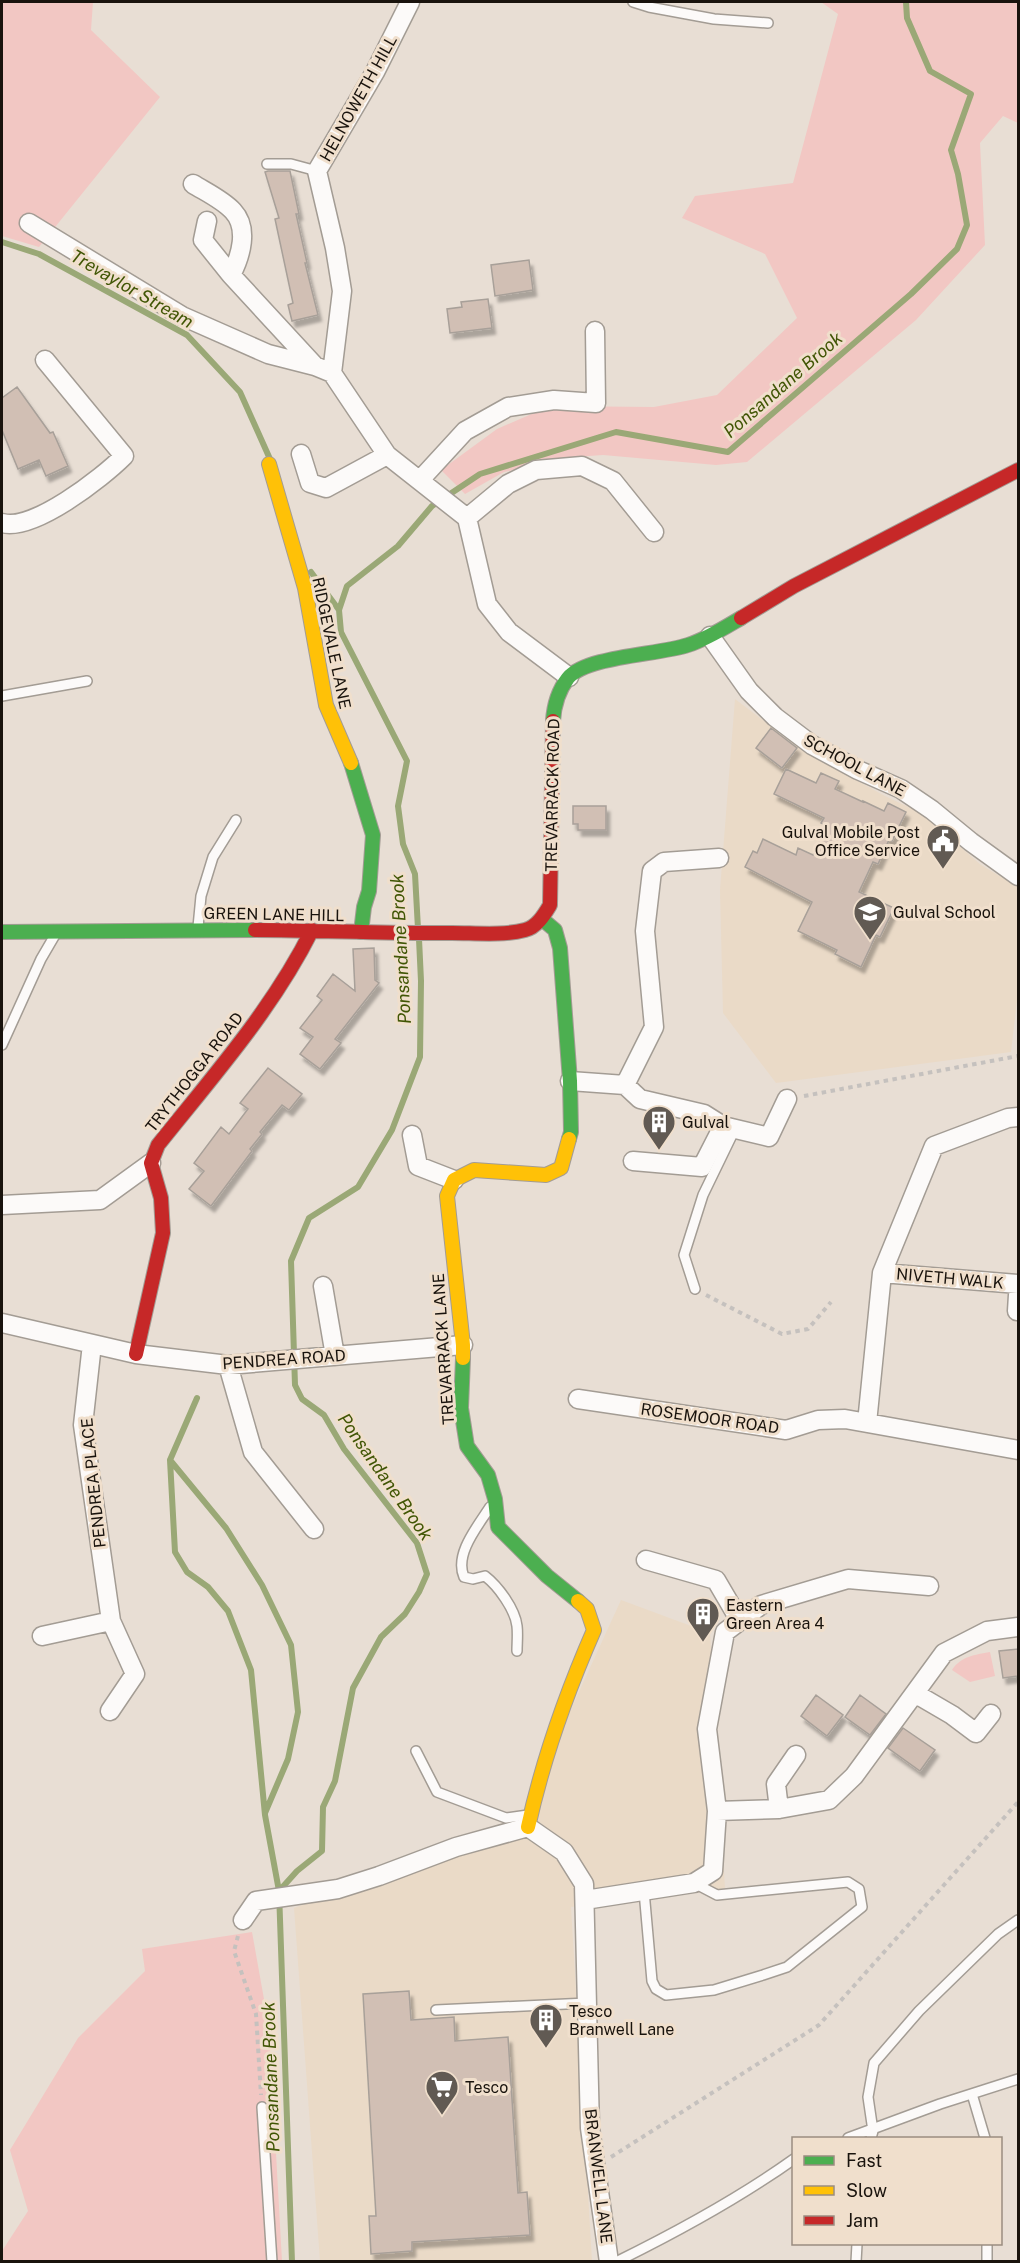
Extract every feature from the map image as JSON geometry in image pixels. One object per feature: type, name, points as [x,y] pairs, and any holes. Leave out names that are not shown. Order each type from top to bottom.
[{"type":"street","name":"HELNOWETH HILL","points":[[323,369],[342,291],[335,248],[317,171],[375,72],[410,2]]},
{"type":"street","points":[[193,184],[234,212],[242,226],[241,249],[231,275]]},
{"type":"street","points":[[207,221],[203,240],[231,275],[323,369],[387,455],[463,515],[487,604],[509,632],[568,677],[589,665],[686,646],[710,636],[794,586],[1018,470]]},
{"type":"street","points":[[28,223],[182,316],[268,354],[323,369]]},
{"type":"street","points":[[420,480],[465,431],[508,407],[554,400],[596,403],[595,331]]},
{"type":"street","points":[[2,523],[10,525],[54,510],[109,471],[124,456],[45,360]]},
{"type":"street","points":[[301,454],[310,483],[326,488],[387,455]]},
{"type":"street","name":"RIDGEVALE LANE","points":[[269,464],[304,588],[326,705],[350,759],[373,835],[369,891],[364,907],[361,932]]},
{"type":"street","points":[[463,515],[508,484],[536,470],[582,466],[613,481],[654,532]]},
{"type":"street","name":"SCHOOL LANE","points":[[710,636],[749,691],[775,717],[812,745],[858,770],[901,789],[1018,876]]},
{"type":"street","name":"TREVARRACK ROAD","points":[[542,919],[550,905],[551,734],[555,701],[568,677]]},
{"type":"street","points":[[625,1085],[654,1028],[645,931],[652,871],[664,862],[719,858]]},
{"type":"street","points":[[412,1135],[418,1166],[454,1180],[474,1170],[546,1175],[561,1168],[571,1132],[570,1081],[560,948],[555,930],[542,919]]},
{"type":"street","name":"GREEN LANE HILL","points":[[2,932],[312,930],[395,934],[500,933],[527,930],[542,919]]},
{"type":"street","name":"TRYTHOGGA ROAD","points":[[151,1162],[158,1145],[266,1006],[297,962],[312,930]]},
{"type":"street","points":[[570,1081],[625,1085],[640,1099],[704,1114],[729,1128],[769,1137],[787,1099]]},
{"type":"street","points":[[867,1423],[882,1273],[934,1146],[1008,1118],[1018,1117]]},
{"type":"street","points":[[633,1161],[702,1167],[729,1128]]},
{"type":"street","points":[[2,1205],[100,1200],[151,1162],[161,1197],[163,1233],[136,1354]]},
{"type":"street","name":"TREVARRACK LANE","points":[[454,1180],[447,1196],[463,1345],[461,1408],[467,1446],[488,1476],[495,1499],[498,1527],[547,1575],[587,1609],[594,1629],[549,1741],[529,1821]]},
{"type":"street","name":"NIVETH WALK","points":[[882,1273],[1018,1284]]},
{"type":"street","points":[[323,1286],[335,1356]]},
{"type":"street","name":"PENDREA ROAD","points":[[2,1323],[136,1354],[228,1365],[463,1345]]},
{"type":"street","name":"PENDREA PLACE","points":[[92,1344],[83,1425],[111,1621],[135,1674],[110,1712]]},
{"type":"street","points":[[228,1365],[253,1452],[314,1529]]},
{"type":"street","name":"ROSEMOOR ROAD","points":[[578,1399],[786,1430],[818,1419],[845,1419],[1018,1450]]},
{"type":"street","points":[[646,1560],[716,1581],[740,1621]]},
{"type":"street","points":[[585,1900],[694,1883],[713,1871],[717,1811],[707,1729],[725,1632],[761,1605],[848,1579],[929,1586]]},
{"type":"street","points":[[42,1636],[111,1621]]},
{"type":"street","points":[[717,1811],[779,1809],[829,1800],[854,1776],[944,1653],[987,1631],[1018,1627]]},
{"type":"street","points":[[916,1694],[952,1715],[976,1733],[992,1714]]},
{"type":"street","points":[[779,1809],[776,1784],[796,1755]]},
{"type":"street","points":[[243,1920],[256,1901],[348,1886],[529,1821]]},
{"type":"street","name":"BRANWELL LANE","points":[[529,1821],[564,1852],[584,1884],[590,2128],[609,2262]]},
{"type":"lane","points":[[633,2],[714,19],[768,23]]},
{"type":"lane","points":[[267,164],[291,164],[317,171]]},
{"type":"lane","points":[[2,696],[87,681]]},
{"type":"lane","points":[[198,930],[201,896],[213,857],[236,820]]},
{"type":"lane","points":[[2,1045],[41,958],[57,930]]},
{"type":"lane","points":[[695,1289],[684,1255],[703,1195],[729,1128]]},
{"type":"lane","points":[[495,1499],[476,1529],[462,1558],[461,1570],[464,1577],[472,1580],[485,1576],[494,1585],[515,1618],[517,1651]]},
{"type":"lane","points":[[416,1750],[437,1792],[506,1818],[529,1821]]},
{"type":"lane","points":[[644,1891],[652,1981],[656,1989],[666,1995],[714,1990],[787,1966],[860,1911],[862,1907],[859,1889],[848,1882],[717,1895],[694,1883]]},
{"type":"lane","points":[[1018,1920],[998,1934],[919,2011],[874,2063],[868,2097],[872,2135],[972,2094],[1018,2079]]},
{"type":"lane","points":[[436,2010],[587,2003]]},
{"type":"lane","points":[[972,2094],[984,2137]]},
{"type":"lane","points":[[262,2107],[272,2262]]},
{"type":"lane","points":[[616,2262],[667,2236],[770,2176],[792,2160]]},
{"type":"lane","points":[[856,2262],[857,2245]]},
{"type":"lane","points":[[987,2245],[987,2262]]},
{"type":"path","points":[[787,1099],[1018,1056]]},
{"type":"path","points":[[695,1289],[782,1334],[808,1329],[831,1302]]},
{"type":"path","points":[[597,2166],[819,2025],[1018,1802]]},
{"type":"path","points":[[243,1920],[234,1951],[256,2014],[262,2107]]},
{"type":"shaded area","points":[[2,2],[93,2],[91,30],[160,97],[39,247],[2,236]]},
{"type":"shaded area","points":[[821,2],[1018,2],[1018,123],[1003,116],[980,143],[985,245],[916,320],[747,462],[716,465],[603,455],[574,457],[504,472],[465,494],[441,470],[497,429],[550,406],[654,407],[717,395],[797,318],[765,254],[682,218],[695,196],[793,183],[838,14]]},
{"type":"shaded area","name":"Gulval School","points":[[735,699],[805,752],[923,814],[981,865],[1018,887],[1018,992],[1011,1052],[776,1083],[723,1013],[720,890]]},
{"type":"shaded area","points":[[621,1600],[710,1633],[725,1889],[571,1907],[592,2261],[320,2261],[294,1908],[519,1823]]},
{"type":"shaded area","points":[[990,1652],[995,1676],[970,1682],[952,1670],[964,1659]]},
{"type":"shaded area","points":[[252,1932],[269,2027],[282,2261],[2,2262],[2,2251],[28,2211],[10,2150],[78,2038],[145,1971],[142,1949]]},
{"type":"building","points":[[290,171],[299,214],[296,214],[307,263],[305,263],[318,315],[292,321],[288,305],[293,303],[275,219],[279,218],[265,172]]},
{"type":"building","points":[[529,260],[533,290],[495,296],[491,265]]},
{"type":"building","points":[[488,299],[492,328],[450,333],[447,309],[462,307],[461,302]]},
{"type":"building","points":[[17,387],[50,433],[53,432],[68,466],[46,476],[39,460],[18,469],[2,430],[2,398]]},
{"type":"building","points":[[771,728],[797,748],[782,768],[756,748]]},
{"type":"building","points":[[786,769],[816,783],[821,773],[839,781],[835,789],[863,802],[884,811],[888,803],[906,812],[878,864],[873,862],[859,892],[894,908],[880,937],[876,935],[861,967],[835,954],[837,950],[798,931],[812,902],[745,867],[753,851],[757,853],[763,839],[796,855],[798,848],[813,855],[827,826],[821,823],[824,818],[774,794]]},
{"type":"building","points":[[573,806],[606,806],[606,830],[578,830],[578,824],[573,824]]},
{"type":"building","points":[[374,948],[375,980],[379,983],[335,1039],[341,1043],[320,1069],[300,1054],[313,1037],[300,1028],[322,1000],[317,996],[333,974],[355,991],[353,949]]},
{"type":"building","points":[[268,1068],[302,1094],[289,1110],[282,1105],[260,1132],[262,1134],[250,1149],[252,1151],[211,1206],[189,1189],[204,1171],[194,1163],[221,1127],[229,1134],[248,1109],[240,1103]]},
{"type":"building","points":[[1018,1649],[1018,1676],[1003,1678],[999,1651]]},
{"type":"building","points":[[816,1695],[843,1715],[827,1736],[801,1716]]},
{"type":"building","points":[[860,1695],[886,1714],[870,1735],[845,1717]]},
{"type":"building","points":[[903,1728],[935,1750],[920,1771],[888,1748]]},
{"type":"building","name":"Tesco","points":[[409,1991],[411,2020],[454,2017],[455,2041],[508,2037],[518,2193],[527,2192],[530,2235],[412,2242],[412,2251],[371,2254],[369,2216],[376,2216],[363,1994]]},
{"type":"waterway","name":"Ponsandane Brook","points":[[418,929],[415,874],[403,844],[398,806],[407,761],[341,632],[339,610],[347,586],[398,546],[432,506],[480,474],[616,432],[728,452],[911,294],[957,249],[967,225],[958,174],[951,150],[971,94],[930,71],[907,18],[906,2]]},
{"type":"waterway","name":"Trevaylor Stream","points":[[2,242],[39,254],[187,335],[240,392],[270,459]]},
{"type":"waterway","name":"Trevaylor Stream","points":[[311,572],[339,610]]},
{"type":"waterway","name":"Ponsandane Brook","points":[[279,1891],[297,1871],[322,1851],[323,1807],[335,1781],[353,1688],[381,1637],[405,1614],[427,1574],[417,1543],[344,1449],[324,1415],[302,1399],[295,1385],[291,1261],[309,1218],[358,1187],[392,1130],[420,1057],[419,939]]},
{"type":"waterway","name":"Ponsandane Brook","points":[[197,1398],[170,1460],[226,1528],[262,1585],[291,1645],[298,1712],[288,1759],[265,1813]]},
{"type":"waterway","name":"Ponsandane Brook","points":[[170,1460],[175,1552],[187,1572],[208,1587],[228,1611],[251,1670],[265,1815],[279,1891],[292,2262]]},
{"type":"traffic: fast","points":[[553,721],[559,693],[568,678],[577,671],[606,661],[688,645],[741,618]]},
{"type":"traffic: fast","points":[[351,763],[373,835],[369,891],[364,907],[361,932]]},
{"type":"traffic: fast","points":[[542,919],[555,930],[560,948],[570,1081],[571,1132],[569,1139]]},
{"type":"traffic: fast","points":[[2,932],[255,930]]},
{"type":"traffic: fast","points":[[463,1358],[461,1408],[467,1446],[488,1475],[495,1499],[498,1527],[547,1576],[578,1601]]},
{"type":"traffic: slow","points":[[269,464],[305,588],[326,705],[351,763]]},
{"type":"traffic: slow","points":[[463,1358],[447,1196],[454,1180],[474,1170],[546,1175],[561,1168],[569,1139]]},
{"type":"traffic: slow","points":[[528,1827],[556,1727],[594,1630],[587,1609],[578,1601]]},
{"type":"traffic: jam","points":[[741,618],[794,586],[1018,470]]},
{"type":"traffic: jam","points":[[255,930],[488,934],[516,932],[533,926],[550,905],[553,721]]},
{"type":"traffic: jam","points":[[136,1354],[163,1233],[161,1198],[151,1163],[158,1145],[260,1015],[279,988],[312,930]]},
{"type":"place","name":"Gulval Mobile Post Office Service","points":[[943,870]]},
{"type":"place","name":"Gulval School","points":[[870,941]]},
{"type":"place","name":"Gulval","points":[[659,1151]]},
{"type":"place","name":"Eastern Green Area 4","points":[[703,1643]]},
{"type":"place","name":"Tesco Branwell Lane","points":[[546,2049]]},
{"type":"place","name":"Tesco","points":[[442,2116]]}]
